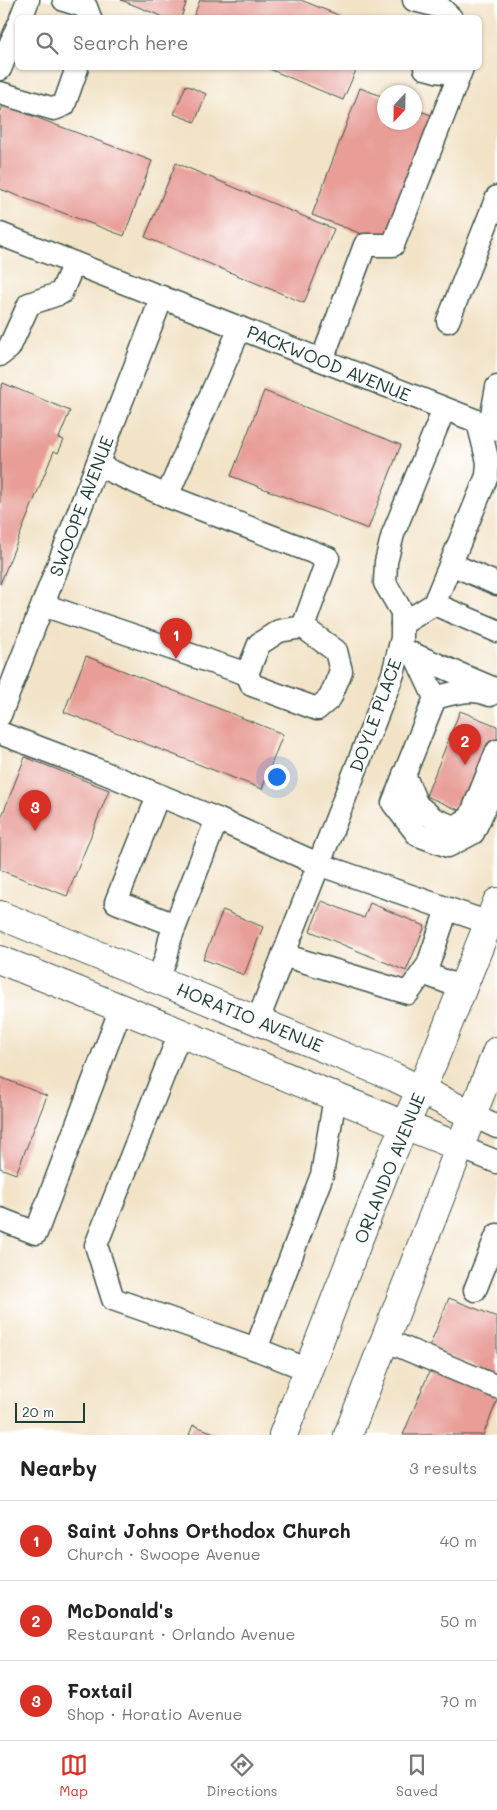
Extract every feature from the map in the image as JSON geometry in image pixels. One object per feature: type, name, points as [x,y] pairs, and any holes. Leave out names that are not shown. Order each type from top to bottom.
[{"type":"main road","name":"ORLANDO AVENUE","points":[[282,1435],[309,1370],[388,1163],[421,1090],[493,912]]},
{"type":"main road","name":"HORATIO AVENUE","points":[[0,915],[394,1077],[472,1115]]},
{"type":"main road","points":[[0,960],[460,1147]]},
{"type":"main road","points":[[348,1435],[497,1050]]},
{"type":"street","points":[[22,15],[28,0]]},
{"type":"street","points":[[64,0],[86,7],[89,15]]},
{"type":"street","points":[[414,0],[440,7],[448,15]]},
{"type":"street","points":[[0,69],[15,33]]},
{"type":"street","points":[[0,93],[54,109],[64,105],[76,70]]},
{"type":"street","points":[[322,360],[365,245],[393,245],[461,71],[432,70]]},
{"type":"street","points":[[448,321],[497,197]]},
{"type":"street","name":"PACKWOOD AVENUE","points":[[0,234],[488,426]]},
{"type":"street","points":[[0,355],[9,348],[29,304],[61,293],[74,264]]},
{"type":"street","name":"SWOOPE AVENUE","points":[[0,715],[162,298]]},
{"type":"street","points":[[167,496],[240,328]]},
{"type":"street","points":[[402,624],[434,604],[492,472],[488,462],[488,426],[497,386]]},
{"type":"street","name":"DOYLE PLACE","points":[[258,1020],[393,674],[407,652],[402,638],[402,612],[385,583],[386,562],[393,534],[444,409]]},
{"type":"street","points":[[97,466],[167,496],[328,558],[303,627]]},
{"type":"street","points":[[451,564],[497,584]]},
{"type":"street","points":[[434,604],[497,630]]},
{"type":"street","points":[[43,605],[247,674]]},
{"type":"street","points":[[303,627],[336,652],[341,671],[330,698],[317,709],[252,685],[247,674],[259,644],[279,631],[303,627]]},
{"type":"street","points":[[407,652],[497,690]]},
{"type":"street","points":[[407,652],[435,698]]},
{"type":"street","points":[[435,698],[459,692],[482,692],[497,700]]},
{"type":"street","points":[[435,698],[393,802],[418,835],[448,846],[473,833],[497,781]]},
{"type":"street","points":[[0,733],[217,819],[318,864],[448,909],[493,912]]},
{"type":"street","points":[[404,774],[417,805],[434,819],[454,827],[470,818],[497,751]]},
{"type":"street","points":[[158,796],[116,902],[175,925]]},
{"type":"street","points":[[158,979],[175,925],[217,819]]},
{"type":"street","points":[[283,955],[408,994],[428,965],[448,909]]},
{"type":"street","points":[[423,973],[463,988]]},
{"type":"street","points":[[0,1219],[36,1232],[120,1008]]},
{"type":"street","points":[[180,1033],[96,1245],[113,1299],[256,1349],[309,1370]]},
{"type":"street","points":[[256,1349],[322,1175],[335,1097]]},
{"type":"street","name":"HORATIO AVENUE","points":[[472,1115],[497,1126]]},
{"type":"street","points":[[460,1147],[497,1162]]},
{"type":"street","points":[[475,1290],[497,1235]]},
{"type":"street","points":[[385,1340],[497,1387]]},
{"type":"building","points":[[121,0],[187,0],[182,15],[158,15]]},
{"type":"building","points":[[200,0],[301,0],[338,15],[194,15]]},
{"type":"building","points":[[272,70],[356,70],[343,100]]},
{"type":"building","points":[[186,85],[206,94],[195,122],[174,114]]},
{"type":"building","points":[[360,88],[377,94],[377,130],[422,130],[422,112],[437,117],[388,244],[312,215]]},
{"type":"building","points":[[3,105],[152,161],[124,236],[0,189],[0,114]]},
{"type":"building","points":[[176,163],[334,229],[304,303],[145,237]]},
{"type":"building","points":[[3,383],[70,411],[59,438],[64,440],[58,453],[54,451],[0,584],[0,390]]},
{"type":"building","points":[[264,391],[401,445],[368,529],[231,476]]},
{"type":"building","points":[[86,656],[283,734],[262,789],[64,712]]},
{"type":"building","points":[[460,711],[497,726],[497,743],[468,814],[426,796]]},
{"type":"building","points":[[25,757],[109,790],[67,896],[0,870],[0,821]]},
{"type":"building","points":[[322,901],[364,918],[370,903],[425,926],[406,971],[310,931]]},
{"type":"building","points":[[223,910],[263,927],[244,975],[203,959]]},
{"type":"building","points":[[0,1077],[47,1096],[16,1174],[0,1168]]},
{"type":"building","points":[[449,1298],[497,1317],[497,1374],[429,1347]]},
{"type":"building","points":[[430,1370],[497,1397],[483,1435],[403,1435]]},
{"type":"building","points":[[193,1425],[219,1435],[189,1435]]},
{"type":"place","name":"Saint Johns Orthodox Church","points":[[176,659]]},
{"type":"place","name":"McDonald's","points":[[465,765]]},
{"type":"place","name":"Foxtail","points":[[35,831]]}]
